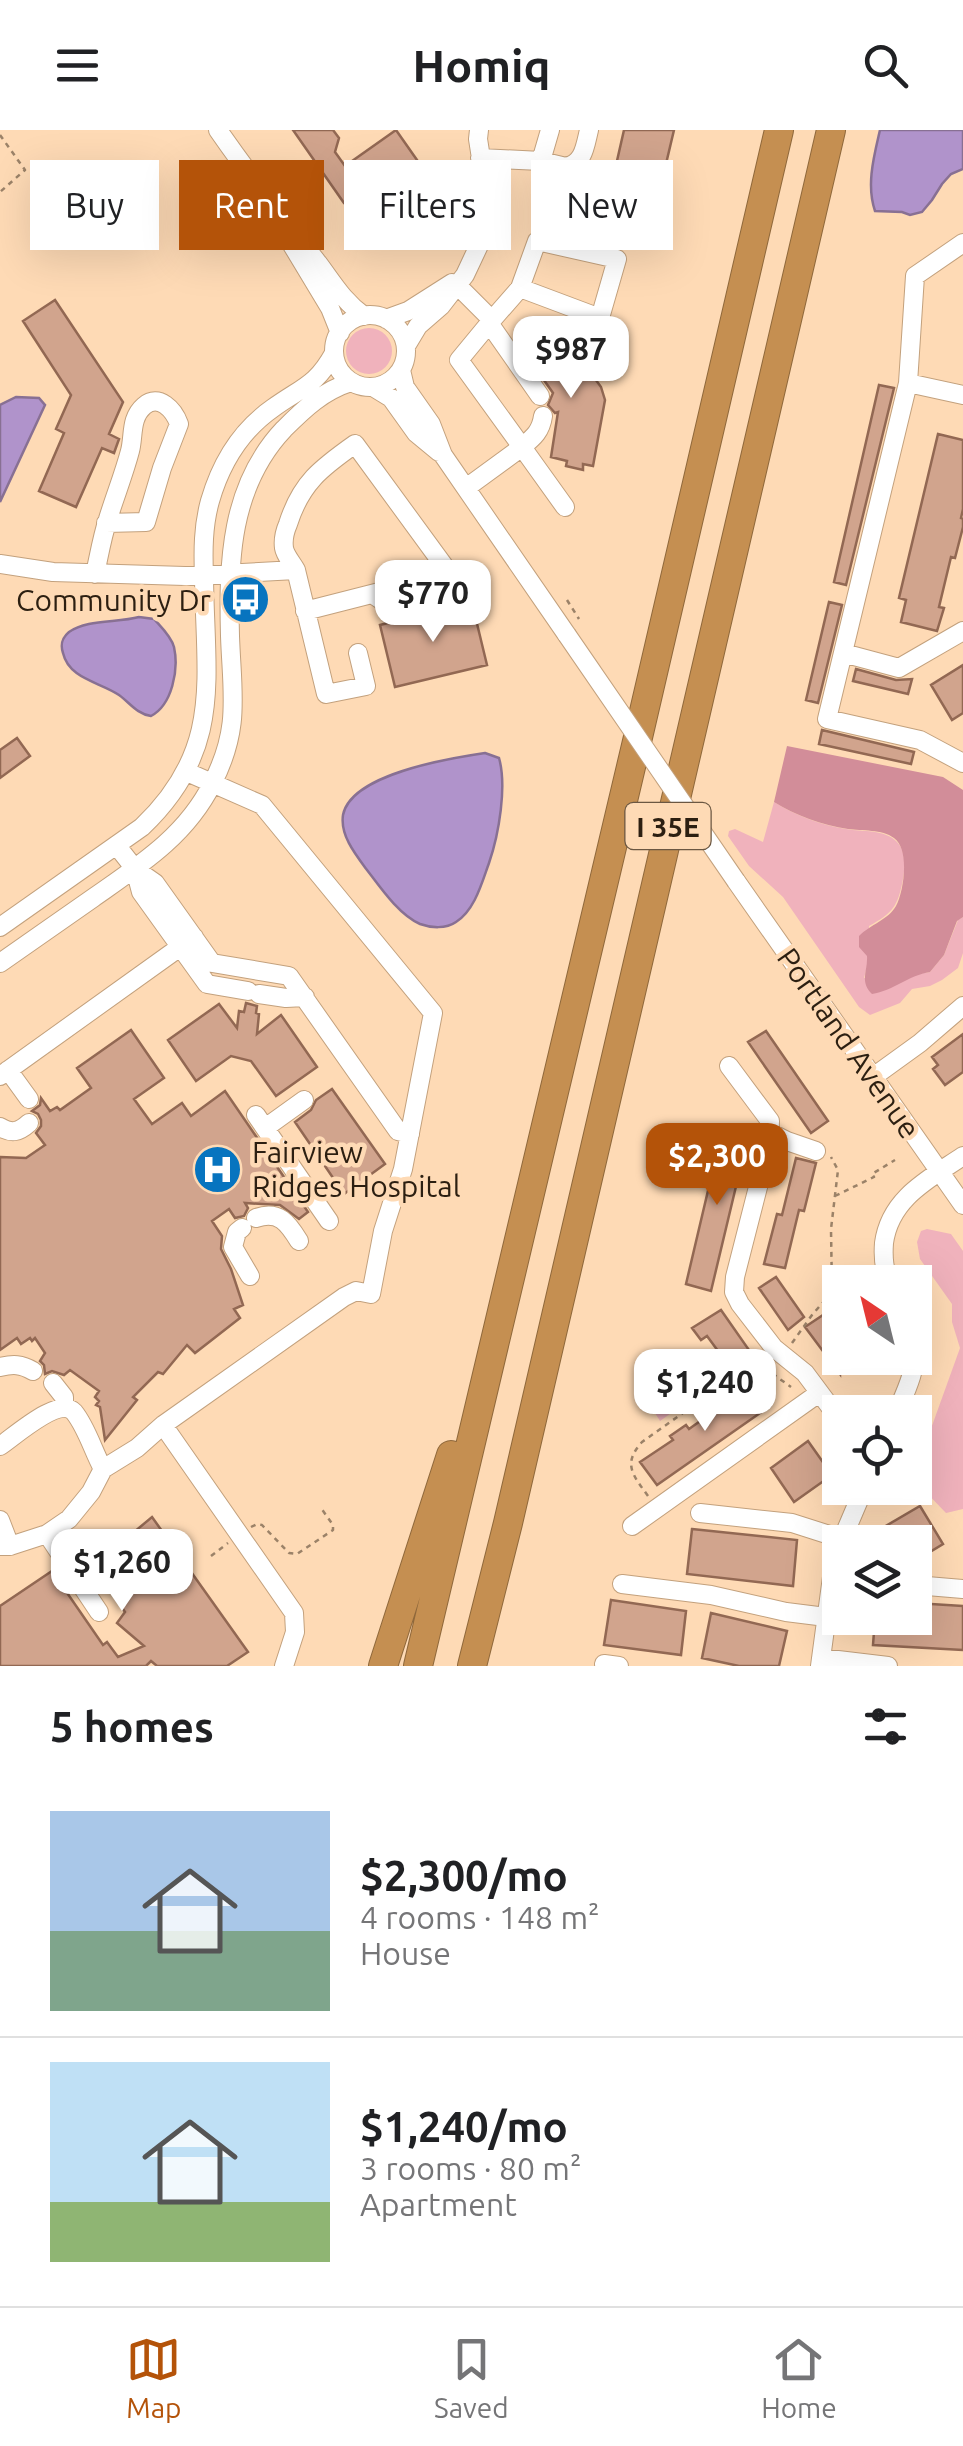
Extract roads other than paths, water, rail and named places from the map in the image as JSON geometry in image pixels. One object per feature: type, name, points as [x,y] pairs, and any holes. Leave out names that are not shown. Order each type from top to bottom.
[{"type":"highway","name":"I 35E","points":[[418,1666],[779,130]]},
{"type":"highway","name":"I 35E","points":[[472,1666],[831,130]]},
{"type":"highway","points":[[383,1666],[512,1268]]},
{"type":"highway","points":[[486,1666],[508,1523]]},
{"type":"street","points":[[218,130],[239,160]]},
{"type":"street","points":[[334,352],[342,374],[351,382],[373,387],[389,382],[401,370],[406,346],[418,326],[441,306],[461,280],[480,241],[488,203],[478,130]]},
{"type":"street","points":[[541,160],[550,130]]},
{"type":"street","points":[[579,160],[589,130]]},
{"type":"street","points":[[480,158],[531,161]]},
{"type":"street","points":[[520,288],[600,318],[617,258],[538,241],[520,288],[459,360],[565,507]]},
{"type":"street","points":[[963,242],[916,276],[908,382],[827,719],[920,740],[963,762]]},
{"type":"street","points":[[295,250],[330,308],[340,333]]},
{"type":"street","points":[[308,250],[343,299],[364,316]]},
{"type":"street","points":[[0,927],[117,846],[162,808],[187,772],[203,726],[208,687],[203,540],[223,464],[244,431],[322,375],[340,333],[354,319],[386,319],[408,312],[461,280]]},
{"type":"street","points":[[461,280],[540,396]]},
{"type":"street","points":[[386,319],[399,330],[406,346]]},
{"type":"street","points":[[401,370],[405,387],[430,424],[443,455]]},
{"type":"street","points":[[0,963],[156,854],[199,808],[228,750],[235,705],[230,575],[242,497],[277,436],[320,395],[351,382]]},
{"type":"street","points":[[908,382],[963,396]]},
{"type":"street","points":[[373,387],[392,398],[416,433],[443,455]]},
{"type":"street","points":[[95,574],[106,523],[132,445],[130,430],[143,407],[154,402],[167,404],[179,424],[146,522],[106,523]]},
{"type":"street","points":[[466,488],[536,436],[543,416]]},
{"type":"street","points":[[305,611],[450,574],[355,444],[306,484],[293,507],[284,550],[296,570],[305,611],[326,694],[366,686],[358,653]]},
{"type":"street","name":"Portland Avenue","points":[[443,455],[963,1205]]},
{"type":"street","points":[[0,564],[95,574],[230,575],[296,570]]},
{"type":"street","points":[[372,594],[384,602],[408,603],[426,591],[434,578]]},
{"type":"street","points":[[843,652],[899,668],[963,631]]},
{"type":"street","points":[[0,1520],[5,1546],[46,1534],[69,1519],[103,1469],[344,1298],[356,1291],[371,1294],[384,1231],[403,1169],[433,1013],[262,804],[187,772]]},
{"type":"street","points":[[117,846],[134,869],[141,892],[187,942],[212,962],[289,976],[398,1131],[410,1134]]},
{"type":"street","points":[[187,942],[207,984],[286,998],[305,997]]},
{"type":"street","points":[[29,1099],[4,1073],[187,942]]},
{"type":"street","points":[[872,1077],[963,1006]]},
{"type":"street","points":[[730,1066],[770,1121],[769,1144],[734,1292],[774,1348],[805,1373],[822,1396]]},
{"type":"street","points":[[304,1100],[260,1122],[328,1221]]},
{"type":"street","points":[[0,1127],[16,1132],[30,1123]]},
{"type":"street","points":[[769,1132],[816,1150]]},
{"type":"street","points":[[885,1265],[887,1228],[897,1206],[916,1187],[963,1156]]},
{"type":"street","points":[[250,1276],[233,1247],[237,1232],[249,1223],[272,1215],[287,1222],[299,1241]]},
{"type":"street","points":[[0,1368],[12,1364],[34,1370]]},
{"type":"street","points":[[53,1383],[64,1397],[64,1406]]},
{"type":"street","points":[[632,1526],[820,1393]]},
{"type":"street","points":[[0,1446],[64,1406],[79,1420],[103,1469]]},
{"type":"street","points":[[163,1425],[294,1612],[294,1632],[284,1666]]},
{"type":"street","points":[[700,1513],[792,1523],[822,1535]]},
{"type":"street","points":[[46,1534],[99,1612]]},
{"type":"street","points":[[622,1584],[822,1616]]},
{"type":"street","points":[[932,1586],[963,1588]]},
{"type":"street","points":[[824,1635],[821,1662],[888,1666]]},
{"type":"place","name":"Community Dr","points":[[246,600]]},
{"type":"place","name":"Fairview Ridges Hospital","points":[[217,1169]]}]
